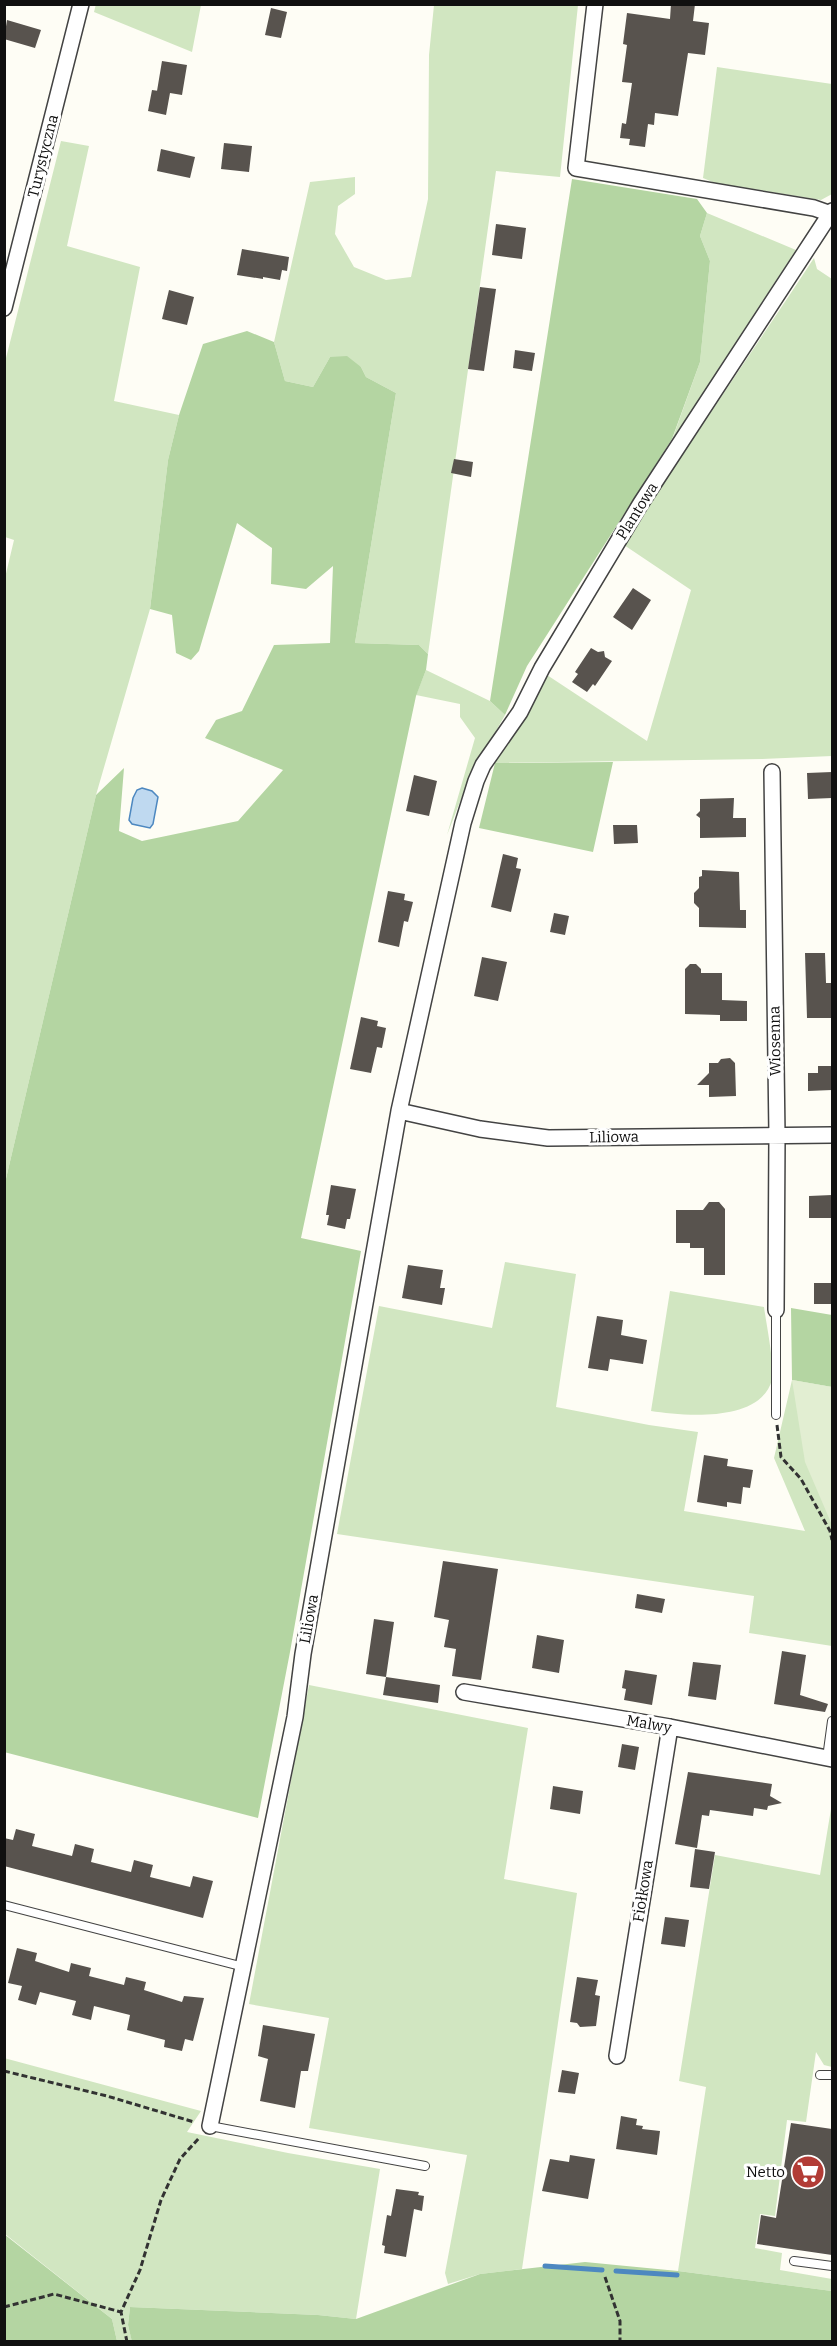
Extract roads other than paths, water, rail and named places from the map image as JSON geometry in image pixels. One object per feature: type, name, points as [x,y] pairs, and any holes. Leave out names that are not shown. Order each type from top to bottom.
[{"type":"street","name":"Turystyczna","points":[[4,308],[81,4]]},
{"type":"street","points":[[595,4],[576,168],[814,208],[832,213]]},
{"type":"street","name":"Plantowa","points":[[463,823],[483,765],[520,712],[542,668],[641,503],[832,213]]},
{"type":"street","name":"Wiosenna","points":[[772,772],[777,1135],[776,1310]]},
{"type":"street","name":"Liliowa","points":[[210,2126],[295,1717],[303,1654],[399,1111],[463,823]]},
{"type":"street","name":"Liliowa","points":[[399,1111],[480,1129],[548,1138],[832,1134]]},
{"type":"street","name":"Malwy","points":[[464,1692],[670,1727],[830,1758]]},
{"type":"street","name":"Fiołkowa","points":[[617,2056],[670,1727]]},
{"type":"lane","points":[[776,1310],[776,1415]]},
{"type":"lane","points":[[830,1758],[832,1721]]},
{"type":"lane","points":[[4,1905],[244,1968]]},
{"type":"lane","points":[[820,2075],[832,2075]]},
{"type":"lane","points":[[210,2126],[425,2166]]},
{"type":"lane","points":[[794,2261],[832,2266]]},
{"type":"water","points":[[142,788],[152,791],[158,797],[153,824],[150,828],[132,824],[129,820],[133,798],[137,790]]},
{"type":"waterway","points":[[545,2266],[602,2270]]},
{"type":"waterway","points":[[616,2271],[677,2275]]},
{"type":"place","name":"Netto","points":[[808,2172]]}]
